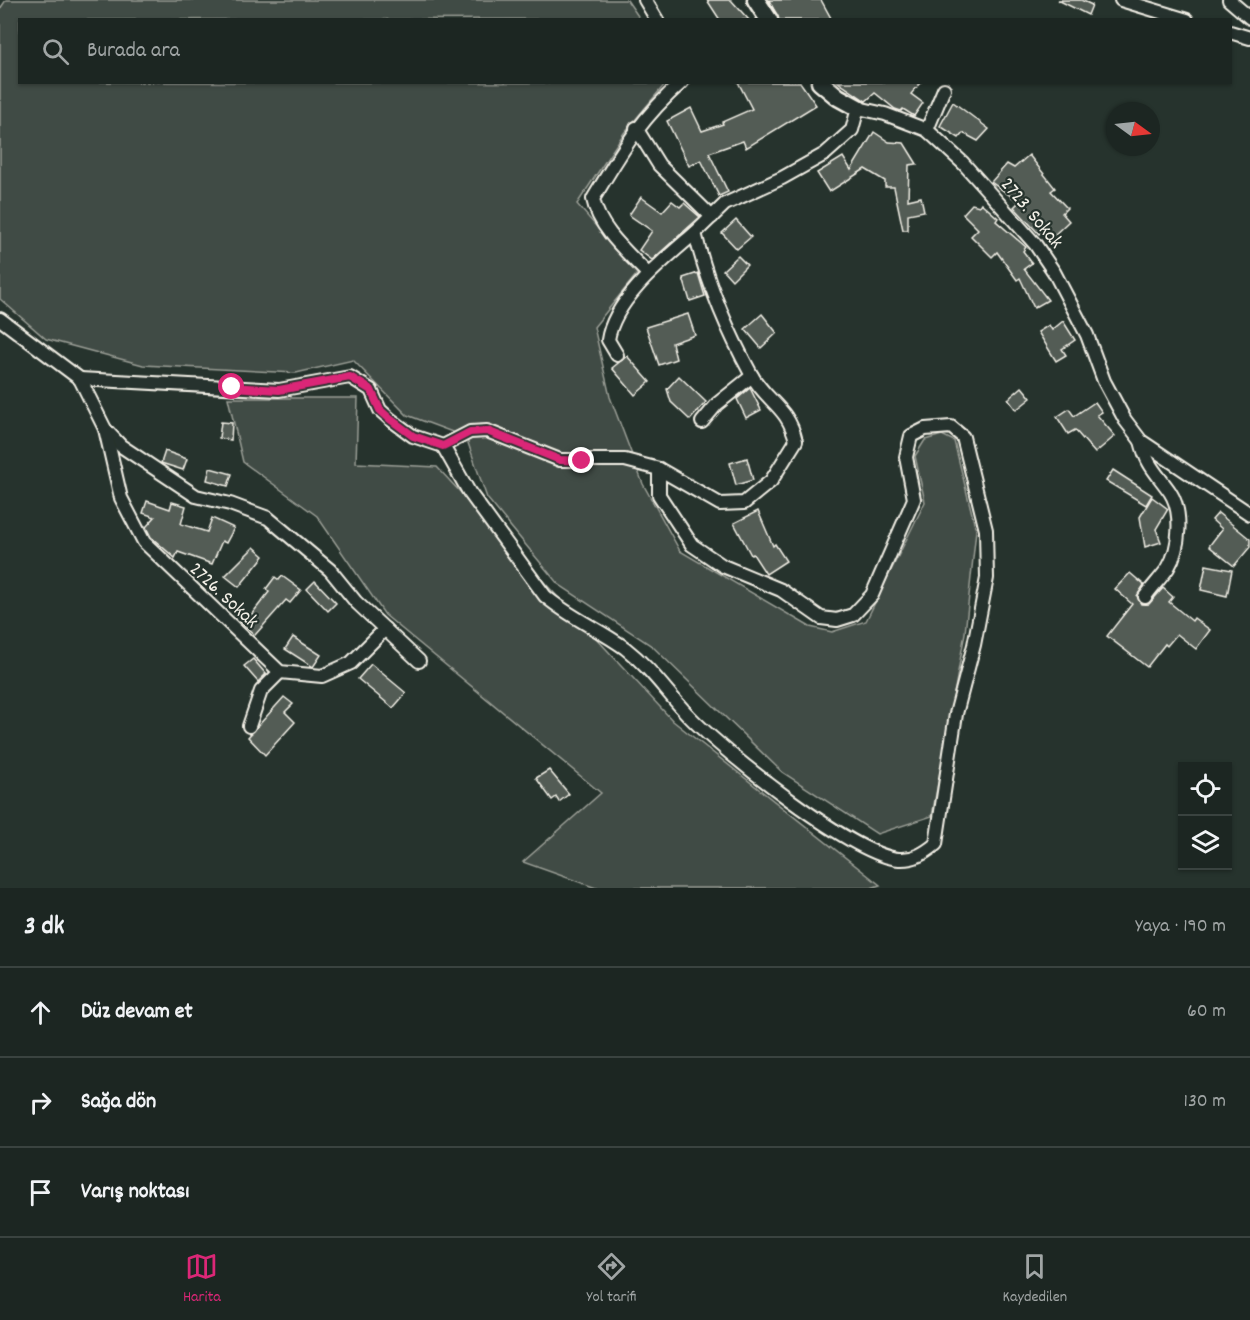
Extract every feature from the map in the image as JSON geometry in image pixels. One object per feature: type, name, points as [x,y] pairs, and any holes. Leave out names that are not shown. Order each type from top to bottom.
[{"type":"street","points":[[645,0],[656,18]]},
{"type":"street","points":[[756,0],[768,18]]},
{"type":"street","points":[[1121,0],[1180,18]]},
{"type":"street","points":[[1229,0],[1250,18]]},
{"type":"street","points":[[1232,33],[1250,38]]},
{"type":"street","points":[[648,274],[614,238],[595,207],[593,198],[636,128],[658,103],[680,84]]},
{"type":"street","name":"2723. Sokak","points":[[822,84],[838,97],[858,108],[885,114],[927,130],[963,163],[1035,244],[1048,263],[1087,335],[1104,381],[1125,420],[1141,441],[1250,514]]},
{"type":"street","points":[[927,130],[944,89]]},
{"type":"street","points":[[617,355],[608,340],[610,324],[648,274],[725,204],[782,178],[825,154],[852,130],[858,108]]},
{"type":"street","points":[[636,128],[659,165],[712,216]]},
{"type":"street","points":[[443,446],[470,432],[487,431],[560,460],[625,460],[659,469],[720,504],[744,503],[771,481],[796,441],[791,422],[752,376],[704,269],[695,233]]},
{"type":"street","name":"2726. Sokak","points":[[0,319],[80,379],[105,429],[121,498],[144,542],[280,672]]},
{"type":"street","points":[[702,422],[717,404],[752,376]]},
{"type":"street","points":[[80,379],[279,390],[350,377],[371,390],[380,410],[390,419],[413,436],[443,446],[469,492],[545,596],[557,607],[625,648],[659,679],[689,716],[728,752],[818,819],[877,852],[901,859],[911,858],[927,851],[936,844],[956,714],[974,645],[987,578],[986,530],[963,437],[951,427],[925,429],[911,436],[906,458],[914,500],[872,596],[853,615],[837,620],[821,618],[781,590],[723,566],[692,545],[659,495],[659,469]]},
{"type":"street","name":"2726. Sokak","points":[[105,429],[121,446],[196,496],[230,504],[268,518],[330,570],[356,602],[419,661]]},
{"type":"street","name":"2723. Sokak","points":[[1141,441],[1145,460],[1171,493],[1178,520],[1178,535],[1169,566],[1145,597]]},
{"type":"street","points":[[249,726],[261,691],[280,672],[322,676],[351,663],[385,629]]},
{"type":"shaded area","points":[[6,0],[627,0],[639,18],[18,18],[18,84],[665,84],[624,133],[577,204],[637,274],[594,327],[610,397],[643,484],[680,551],[810,627],[832,632],[866,621],[925,502],[915,456],[925,440],[942,435],[954,441],[976,530],[965,633],[932,816],[877,834],[782,772],[652,646],[558,584],[487,498],[466,437],[407,415],[353,360],[296,373],[143,365],[46,339],[0,299],[0,9]]},
{"type":"shaded area","points":[[228,398],[358,398],[356,463],[437,467],[673,721],[880,885],[871,888],[596,888],[523,862],[601,793],[385,615],[317,516],[243,462]]},
{"type":"building","points":[[707,0],[731,0],[747,18],[719,18]]},
{"type":"building","points":[[769,0],[821,0],[831,18],[778,18]]},
{"type":"building","points":[[1058,0],[1081,0],[1092,5],[1088,15]]},
{"type":"building","points":[[739,84],[801,84],[816,105],[746,148],[743,141],[709,153],[728,192],[719,196],[701,160],[689,166],[667,121],[691,108],[702,131],[723,124],[722,122],[752,109]]},
{"type":"building","points":[[841,84],[919,84],[911,94],[923,103],[914,116],[903,109],[901,111],[895,109],[875,93],[866,101]]},
{"type":"building","points":[[953,102],[989,129],[978,141],[963,133],[959,138],[940,126]]},
{"type":"building","points":[[874,132],[889,142],[904,143],[917,164],[909,165],[908,200],[921,197],[924,211],[908,214],[908,230],[903,230],[894,187],[885,187],[885,181],[865,169],[829,192],[817,173],[843,157],[851,170]]},
{"type":"building","points":[[1029,155],[1055,188],[1051,191],[1067,208],[1062,213],[1069,221],[1052,237],[1045,229],[1039,234],[1014,207],[1019,202],[991,182],[1007,164],[1014,168]]},
{"type":"building","points":[[641,197],[662,212],[672,201],[680,207],[684,203],[700,217],[652,260],[639,250],[652,231],[629,215]]},
{"type":"building","points":[[981,203],[998,218],[996,221],[1026,247],[1023,251],[1032,263],[1024,269],[1048,300],[1034,308],[1020,278],[1017,280],[997,252],[992,257],[971,236],[978,229],[963,214],[972,204],[979,206]]},
{"type":"building","points":[[736,220],[751,237],[737,249],[722,233]]},
{"type":"building","points":[[738,256],[747,265],[732,280],[723,270]]},
{"type":"building","points":[[698,273],[705,296],[690,301],[683,278]]},
{"type":"building","points":[[688,314],[695,335],[672,343],[676,359],[659,365],[646,327]]},
{"type":"building","points":[[762,314],[777,333],[761,348],[745,329]]},
{"type":"building","points":[[1063,321],[1075,340],[1062,349],[1066,355],[1056,361],[1038,332],[1049,325],[1052,330]]},
{"type":"building","points":[[627,356],[650,382],[635,395],[612,368]]},
{"type":"building","points":[[679,376],[706,402],[690,420],[671,402],[667,389]]},
{"type":"building","points":[[1022,387],[1031,398],[1016,410],[1008,399]]},
{"type":"building","points":[[750,388],[761,410],[746,418],[737,399]]},
{"type":"building","points":[[1095,402],[1102,412],[1097,415],[1115,436],[1095,453],[1075,430],[1068,434],[1057,417],[1069,409],[1074,416]]},
{"type":"building","points":[[221,422],[232,423],[231,440],[219,438]]},
{"type":"building","points":[[165,451],[187,459],[183,470],[161,463]]},
{"type":"building","points":[[747,458],[753,480],[736,485],[730,463]]},
{"type":"building","points":[[210,468],[232,474],[228,486],[207,480]]},
{"type":"building","points":[[1113,470],[1152,495],[1146,505],[1106,481]]},
{"type":"building","points":[[1152,497],[1168,509],[1156,529],[1161,542],[1145,547],[1140,517]]},
{"type":"building","points":[[147,501],[170,509],[172,502],[186,506],[181,524],[207,532],[212,518],[234,528],[226,543],[222,541],[212,564],[178,552],[175,558],[151,537],[146,527],[155,517],[143,513]]},
{"type":"building","points":[[758,511],[773,546],[775,544],[786,561],[766,574],[753,554],[751,555],[734,523]]},
{"type":"building","points":[[1218,513],[1250,539],[1250,547],[1234,566],[1209,546],[1222,529],[1212,520]]},
{"type":"building","points":[[254,547],[264,556],[239,587],[225,576]]},
{"type":"building","points":[[1206,565],[1232,570],[1227,596],[1201,590]]},
{"type":"building","points":[[1130,573],[1144,585],[1137,596],[1141,604],[1149,604],[1163,588],[1173,597],[1169,602],[1192,621],[1194,618],[1210,630],[1196,649],[1177,634],[1167,646],[1165,644],[1147,667],[1107,636],[1132,604],[1115,589]]},
{"type":"building","points":[[282,576],[301,590],[290,603],[286,600],[255,635],[240,622],[248,612],[251,615],[269,592],[266,589],[275,577],[279,580]]},
{"type":"building","points":[[315,581],[336,603],[328,611],[307,589]]},
{"type":"building","points":[[293,637],[321,655],[313,667],[285,649]]},
{"type":"building","points":[[253,659],[266,674],[258,682],[244,666]]},
{"type":"building","points":[[371,664],[406,693],[393,708],[358,679]]},
{"type":"building","points":[[284,697],[293,704],[285,712],[295,722],[265,755],[248,737]]},
{"type":"building","points":[[549,770],[569,794],[559,802],[556,797],[552,800],[536,778]]},
{"type":"route","points":[[232,387],[279,390],[350,377],[371,390],[380,410],[413,436],[443,446],[470,432],[487,431],[560,460],[582,461]]}]
